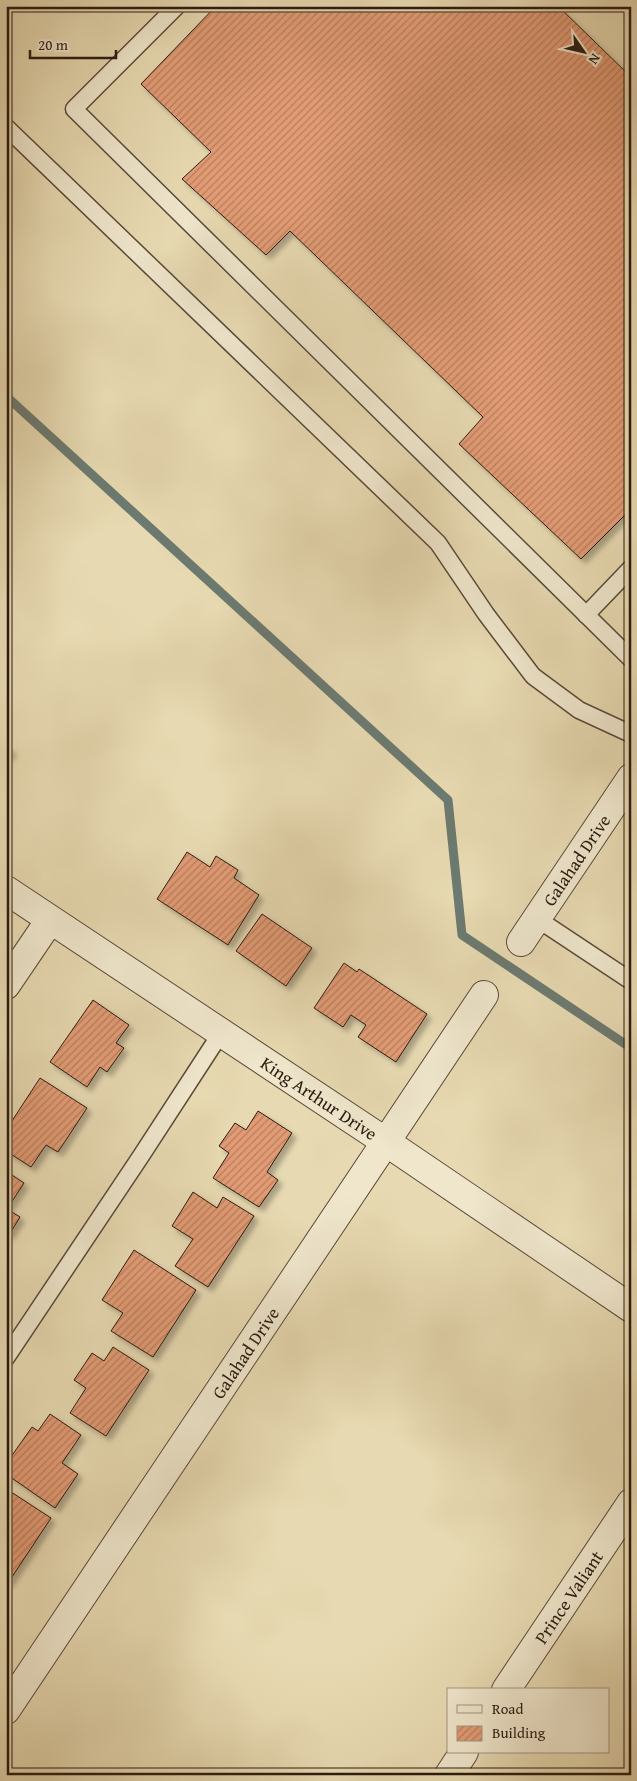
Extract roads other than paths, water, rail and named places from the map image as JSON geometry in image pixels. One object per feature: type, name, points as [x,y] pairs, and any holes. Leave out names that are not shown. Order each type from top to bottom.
[{"type":"street","name":"Galahad Drive","points":[[521,942],[631,778]]},
{"type":"street","name":"King Arthur Drive","points":[[6,890],[386,1142],[631,1308]]},
{"type":"street","points":[[6,986],[50,920]]},
{"type":"street","name":"Galahad Drive","points":[[6,1710],[484,995]]},
{"type":"street","name":"Prince Valiant","points":[[507,1688],[631,1504]]},
{"type":"street","points":[[449,1775],[463,1754]]},
{"type":"lane","points":[[178,6],[74,109],[631,659]]},
{"type":"lane","points":[[6,127],[438,543],[486,614],[533,676],[579,710],[631,734]]},
{"type":"lane","points":[[586,615],[631,568]]},
{"type":"lane","points":[[536,918],[631,981]]},
{"type":"lane","points":[[6,1358],[221,1033]]},
{"type":"waterway","points":[[6,396],[448,800],[462,935],[631,1048]]}]
